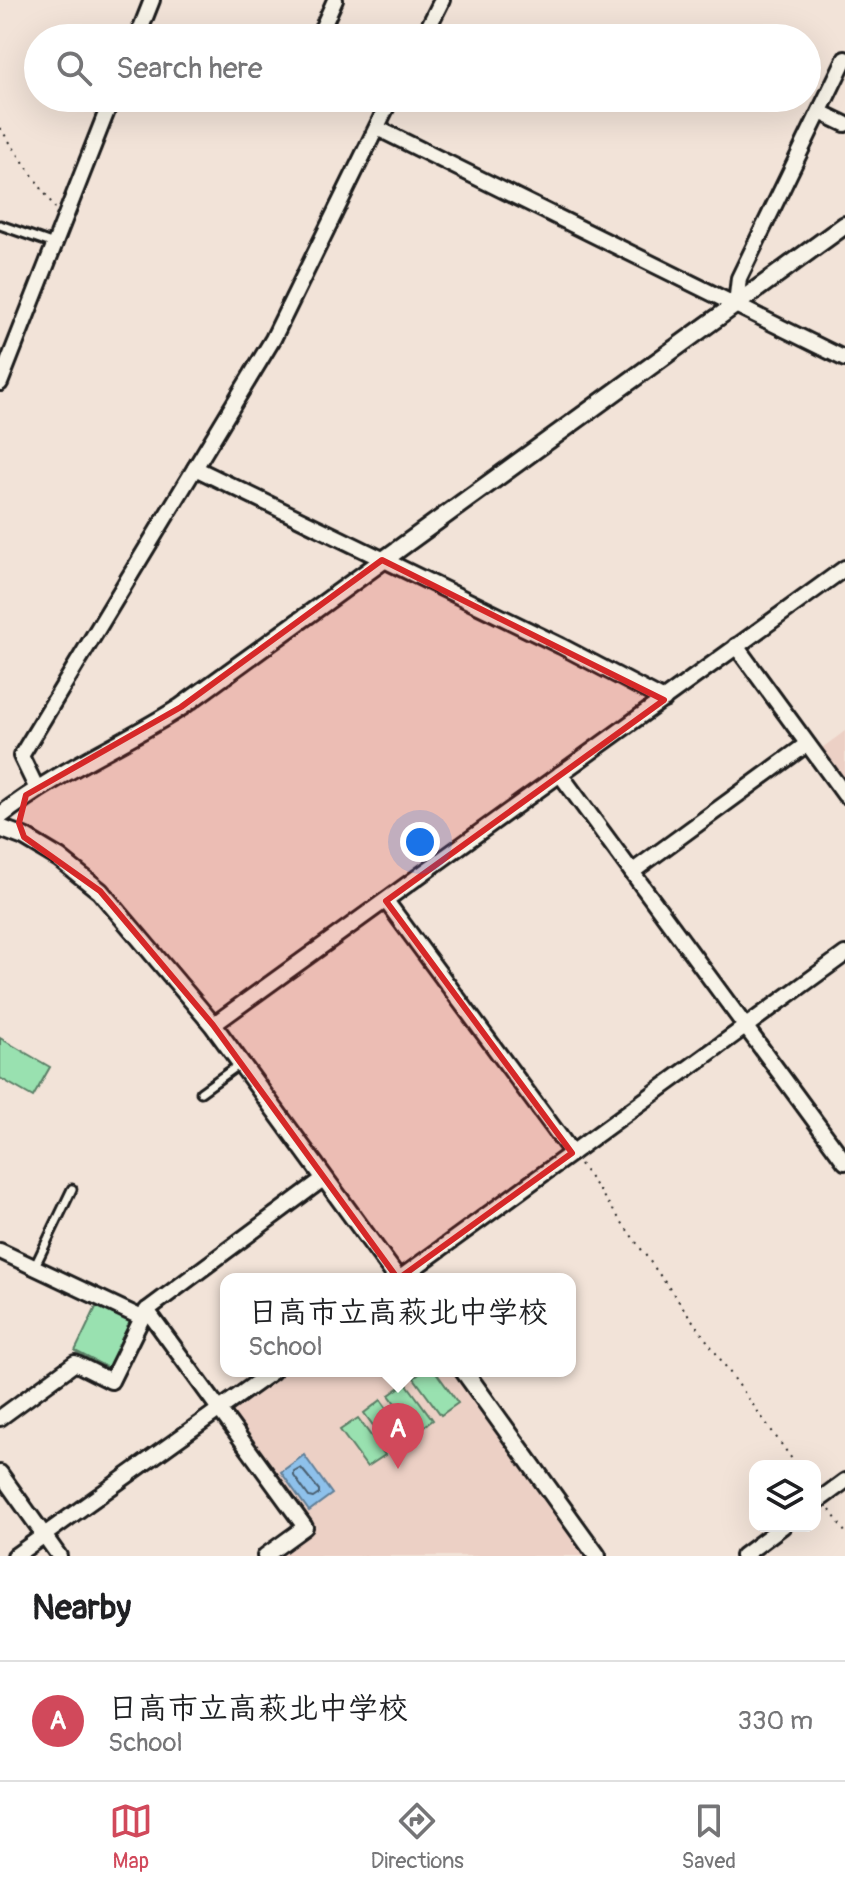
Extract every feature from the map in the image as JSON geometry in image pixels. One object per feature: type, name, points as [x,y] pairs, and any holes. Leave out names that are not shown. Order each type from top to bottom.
[{"type":"street","points":[[143,24],[152,0]]},
{"type":"street","points":[[324,24],[335,0]]},
{"type":"street","points":[[423,0],[441,4],[430,24]]},
{"type":"street","points":[[821,110],[845,59]]},
{"type":"street","points":[[0,383],[106,112]]},
{"type":"street","points":[[24,837],[19,823],[32,792],[21,756],[273,339],[384,112]]},
{"type":"street","points":[[736,304],[739,278],[820,112],[845,124]]},
{"type":"street","points":[[377,128],[845,359]]},
{"type":"street","points":[[0,816],[32,792],[144,731],[181,707],[845,225]]},
{"type":"street","points":[[195,468],[561,646],[664,700]]},
{"type":"street","points":[[213,1025],[845,568]]},
{"type":"street","points":[[736,646],[845,795]]},
{"type":"street","points":[[632,872],[807,744]]},
{"type":"street","points":[[560,774],[845,1162]]},
{"type":"street","points":[[0,828],[24,837],[78,871],[100,891],[213,1025],[394,1273]]},
{"type":"street","points":[[386,901],[572,1153]]},
{"type":"street","points":[[406,1273],[845,954]]},
{"type":"street","points":[[0,1418],[75,1363],[111,1381],[144,1314],[323,1179]]},
{"type":"street","points":[[0,1251],[144,1314],[221,1409],[305,1527],[265,1556]]},
{"type":"street","points":[[15,1556],[265,1377]]},
{"type":"street","points":[[468,1377],[597,1556]]},
{"type":"street","points":[[0,1473],[59,1556]]},
{"type":"street","points":[[821,1499],[845,1481]]},
{"type":"street","points":[[743,1556],[775,1532]]},
{"type":"lane","points":[[0,225],[54,244]]},
{"type":"lane","points":[[201,1092],[240,1064]]},
{"type":"lane","points":[[34,1268],[72,1189]]},
{"type":"path","points":[[0,128],[33,180],[64,218]]},
{"type":"path","points":[[572,1153],[793,1460]]},
{"type":"path","points":[[821,1504],[845,1532]]},
{"type":"highlighted area","points":[[382,560],[664,700],[386,901],[572,1153],[398,1279],[213,1025],[100,891],[24,837],[19,823],[26,795],[181,707]]},
{"type":"shaded area","points":[[845,731],[845,788],[818,751]]},
{"type":"shaded area","points":[[273,1377],[459,1377],[590,1556],[275,1556],[313,1528],[226,1411]]},
{"type":"green space","points":[[0,1038],[50,1067],[33,1097],[0,1078]]},
{"type":"green space","points":[[98,1303],[132,1319],[108,1368],[75,1351]]},
{"type":"green space","points":[[439,1377],[458,1403],[441,1415],[414,1378]]},
{"type":"green space","points":[[406,1383],[433,1420],[416,1432],[389,1395]]},
{"type":"green space","points":[[381,1400],[408,1438],[391,1450],[364,1413]]},
{"type":"green space","points":[[358,1418],[385,1455],[367,1467],[340,1430]]},
{"type":"water","points":[[304,1455],[332,1494],[309,1511],[281,1472]]},
{"type":"place","name":"日高市立高萩北中学校","points":[[398,1469]]}]
